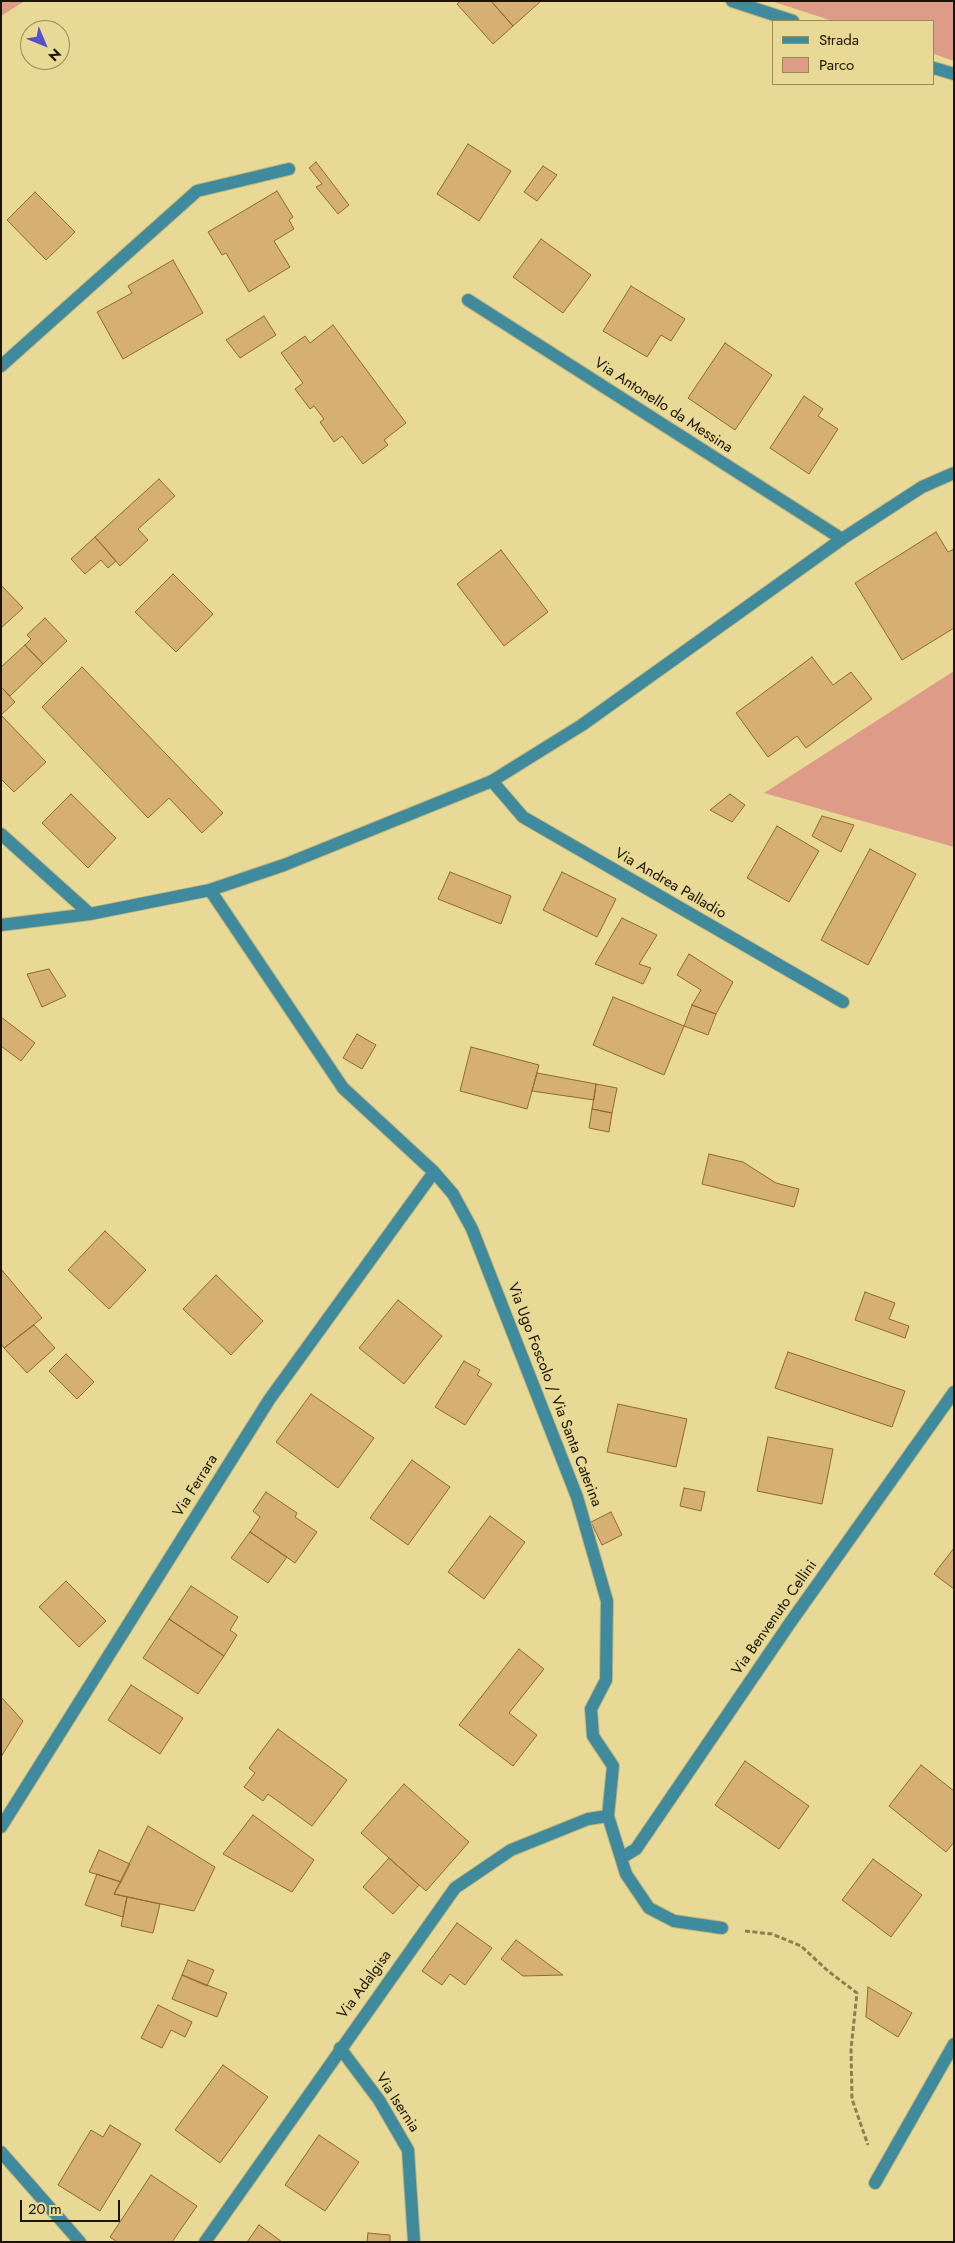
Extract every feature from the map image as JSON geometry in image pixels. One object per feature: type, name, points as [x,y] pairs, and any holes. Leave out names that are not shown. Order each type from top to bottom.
[{"type":"street","points":[[732,1],[790,20]]},
{"type":"street","points":[[935,68],[954,74]]},
{"type":"street","points":[[1,366],[197,191],[289,169]]},
{"type":"street","name":"Via Antonello da Messina","points":[[468,300],[842,539]]},
{"type":"street","points":[[1,925],[90,914],[210,890],[284,866],[492,782],[582,725],[842,539],[922,487],[954,473]]},
{"type":"street","name":"Via Andrea Palladio","points":[[492,782],[523,817],[843,1002]]},
{"type":"street","points":[[1,834],[90,914]]},
{"type":"street","name":"Via Ugo Foscolo / Via Santa Caterina","points":[[210,890],[344,1088],[434,1172],[453,1194],[472,1230],[577,1497],[607,1601],[606,1680],[591,1709],[592,1736],[613,1766],[608,1816],[626,1874],[648,1908],[674,1921],[722,1928]]},
{"type":"street","name":"Via Ferrara","points":[[1,1827],[269,1400],[434,1172]]},
{"type":"street","name":"Via Benvenuto Cellini","points":[[621,1858],[636,1850],[790,1623],[954,1392]]},
{"type":"street","name":"Via Adalgisa","points":[[205,2242],[340,2048],[455,1888],[511,1850],[588,1819],[608,1816]]},
{"type":"street","points":[[875,2183],[954,2044]]},
{"type":"street","name":"Via Isernia","points":[[340,2048],[379,2100],[408,2150],[414,2242]]},
{"type":"street","points":[[1,2152],[80,2242]]},
{"type":"path","points":[[722,1928],[772,1934],[801,1946],[857,1993],[851,2049],[852,2099],[871,2152],[875,2183]]},
{"type":"green space","points":[[1,1],[25,1],[1,16]]},
{"type":"green space","points":[[771,1],[954,1],[954,61],[935,54],[935,20],[830,20]]},
{"type":"green space","points":[[954,671],[954,847],[764,793]]},
{"type":"building","points":[[461,1],[491,1],[513,26],[493,44],[457,4]]},
{"type":"building","points":[[491,1],[541,1],[513,26]]},
{"type":"building","points":[[468,144],[511,171],[479,221],[437,194]]},
{"type":"building","points":[[316,162],[349,205],[338,214],[316,187],[322,184],[309,168]]},
{"type":"building","points":[[543,166],[557,175],[537,201],[524,192]]},
{"type":"building","points":[[277,191],[293,217],[289,220],[294,229],[274,241],[290,267],[249,292],[226,253],[222,255],[208,232]]},
{"type":"building","points":[[35,192],[75,232],[46,260],[7,220]]},
{"type":"building","points":[[541,239],[591,275],[563,313],[513,277]]},
{"type":"building","points":[[173,260],[203,313],[123,359],[97,312],[132,293],[128,286]]},
{"type":"building","points":[[631,286],[685,319],[671,341],[661,335],[647,357],[603,331]]},
{"type":"building","points":[[264,316],[276,335],[240,358],[226,340]]},
{"type":"building","points":[[333,325],[406,423],[384,440],[388,445],[363,464],[342,436],[334,442],[320,422],[324,419],[314,406],[310,409],[295,389],[303,383],[281,353],[305,336],[310,343]]},
{"type":"building","points":[[725,343],[772,375],[735,430],[688,398]]},
{"type":"building","points":[[804,396],[823,409],[818,416],[838,429],[809,474],[770,448]]},
{"type":"building","points":[[159,479],[175,496],[138,529],[148,540],[120,566],[95,537]]},
{"type":"building","points":[[936,532],[948,552],[954,549],[954,628],[902,660],[855,583]]},
{"type":"building","points":[[95,537],[116,561],[108,568],[101,560],[85,574],[71,559]]},
{"type":"building","points":[[501,550],[548,612],[504,646],[457,584]]},
{"type":"building","points":[[173,574],[213,614],[176,652],[135,612]]},
{"type":"building","points":[[1,585],[23,608],[1,628]]},
{"type":"building","points":[[45,618],[67,641],[43,664],[25,645],[31,639],[27,635]]},
{"type":"building","points":[[25,645],[43,664],[10,696],[1,687],[1,667]]},
{"type":"building","points":[[812,657],[833,685],[851,672],[872,699],[806,748],[797,736],[768,757],[736,713]]},
{"type":"building","points":[[82,667],[223,813],[202,833],[169,798],[148,818],[42,707]]},
{"type":"building","points":[[1,687],[15,702],[1,715]]},
{"type":"building","points":[[1,715],[46,762],[14,792],[1,779]]},
{"type":"building","points":[[71,794],[116,838],[88,868],[42,823]]},
{"type":"building","points":[[730,794],[745,805],[732,822],[710,810]]},
{"type":"building","points":[[822,816],[854,825],[841,852],[812,836]]},
{"type":"building","points":[[777,826],[819,851],[789,902],[747,878]]},
{"type":"building","points":[[870,849],[916,874],[868,965],[821,940]]},
{"type":"building","points":[[450,872],[511,896],[501,924],[438,899]]},
{"type":"building","points":[[562,872],[616,899],[597,937],[543,910]]},
{"type":"building","points":[[622,918],[657,935],[639,964],[651,968],[643,984],[595,964]]},
{"type":"building","points":[[689,954],[733,982],[716,1014],[692,1005],[701,990],[677,975]]},
{"type":"building","points":[[49,969],[66,996],[42,1007],[27,974]]},
{"type":"building","points":[[613,997],[684,1026],[664,1075],[593,1045]]},
{"type":"building","points":[[692,1005],[716,1014],[708,1035],[684,1026]]},
{"type":"building","points":[[1,1017],[35,1043],[21,1061],[1,1046]]},
{"type":"building","points":[[357,1034],[376,1045],[362,1069],[343,1058]]},
{"type":"building","points":[[471,1047],[539,1065],[527,1109],[460,1091]]},
{"type":"building","points":[[537,1073],[596,1084],[594,1100],[532,1091]]},
{"type":"building","points":[[596,1084],[617,1088],[612,1113],[592,1109]]},
{"type":"building","points":[[592,1109],[612,1113],[609,1132],[589,1128]]},
{"type":"building","points":[[709,1154],[743,1162],[776,1183],[799,1189],[794,1207],[702,1184]]},
{"type":"building","points":[[105,1231],[146,1270],[109,1309],[68,1270]]},
{"type":"building","points":[[1,1269],[42,1318],[4,1348],[1,1344]]},
{"type":"building","points":[[216,1275],[263,1321],[231,1355],[183,1309]]},
{"type":"building","points":[[865,1292],[895,1303],[889,1319],[909,1326],[905,1338],[855,1320]]},
{"type":"building","points":[[398,1300],[442,1336],[404,1384],[359,1348]]},
{"type":"building","points":[[34,1325],[55,1348],[27,1373],[4,1348]]},
{"type":"building","points":[[788,1352],[905,1391],[892,1427],[775,1388]]},
{"type":"building","points":[[66,1354],[94,1382],[77,1399],[49,1371]]},
{"type":"building","points":[[464,1361],[480,1370],[477,1375],[492,1384],[465,1425],[435,1407]]},
{"type":"building","points":[[311,1394],[374,1438],[338,1488],[276,1442]]},
{"type":"building","points":[[618,1404],[687,1419],[676,1467],[607,1452]]},
{"type":"building","points":[[768,1437],[833,1449],[822,1504],[757,1491]]},
{"type":"building","points":[[412,1460],[450,1487],[408,1545],[370,1518]]},
{"type":"building","points":[[684,1488],[705,1492],[701,1511],[680,1506]]},
{"type":"building","points":[[266,1492],[297,1513],[295,1517],[317,1532],[295,1563],[250,1532],[260,1517],[253,1511]]},
{"type":"building","points":[[611,1512],[622,1535],[602,1545],[591,1522]]},
{"type":"building","points":[[490,1516],[525,1542],[484,1599],[448,1572]]},
{"type":"building","points":[[250,1532],[287,1557],[268,1583],[231,1558]]},
{"type":"building","points":[[954,1548],[954,1589],[934,1574]]},
{"type":"building","points":[[66,1581],[106,1621],[79,1647],[39,1607]]},
{"type":"building","points":[[191,1586],[238,1617],[230,1630],[237,1635],[224,1656],[169,1619]]},
{"type":"building","points":[[169,1619],[224,1656],[198,1694],[143,1658]]},
{"type":"building","points":[[519,1649],[544,1669],[509,1713],[537,1735],[513,1766],[459,1725]]},
{"type":"building","points":[[131,1685],[183,1718],[160,1754],[108,1720]]},
{"type":"building","points":[[1,1697],[23,1721],[1,1757]]},
{"type":"building","points":[[278,1729],[347,1780],[312,1826],[268,1794],[263,1801],[244,1787],[255,1773],[249,1768]]},
{"type":"building","points":[[745,1761],[809,1806],[779,1849],[715,1805]]},
{"type":"building","points":[[921,1765],[954,1791],[954,1842],[946,1852],[889,1806]]},
{"type":"building","points":[[404,1784],[469,1842],[426,1891],[361,1833]]},
{"type":"building","points":[[253,1815],[314,1860],[292,1892],[223,1854]]},
{"type":"building","points":[[148,1826],[215,1867],[194,1911],[114,1894]]},
{"type":"building","points":[[99,1850],[130,1864],[121,1882],[89,1872]]},
{"type":"building","points":[[389,1858],[419,1885],[393,1914],[363,1887]]},
{"type":"building","points":[[873,1859],[922,1895],[891,1937],[842,1900]]},
{"type":"building","points":[[97,1874],[121,1882],[114,1894],[127,1897],[123,1917],[85,1905]]},
{"type":"building","points":[[127,1897],[160,1904],[153,1933],[121,1926]]},
{"type":"building","points":[[457,1923],[492,1948],[465,1985],[450,1974],[442,1985],[422,1971]]},
{"type":"building","points":[[516,1940],[563,1975],[523,1976],[501,1959]]},
{"type":"building","points":[[188,1960],[214,1970],[207,1986],[182,1975]]},
{"type":"building","points":[[182,1975],[227,1993],[217,2017],[172,1999]]},
{"type":"building","points":[[868,1987],[912,2013],[898,2037],[866,2017]]},
{"type":"building","points":[[158,2005],[192,2022],[185,2037],[171,2030],[162,2048],[141,2038]]},
{"type":"building","points":[[223,2065],[268,2097],[220,2163],[175,2130]]},
{"type":"building","points":[[110,2125],[141,2144],[100,2211],[58,2185],[91,2130],[103,2137]]},
{"type":"building","points":[[319,2135],[359,2162],[325,2211],[285,2185]]},
{"type":"building","points":[[151,2175],[197,2206],[172,2242],[117,2242],[110,2237]]},
{"type":"building","points":[[259,2225],[282,2242],[247,2242]]},
{"type":"building","points":[[368,2233],[390,2235],[390,2242],[367,2242]]}]
